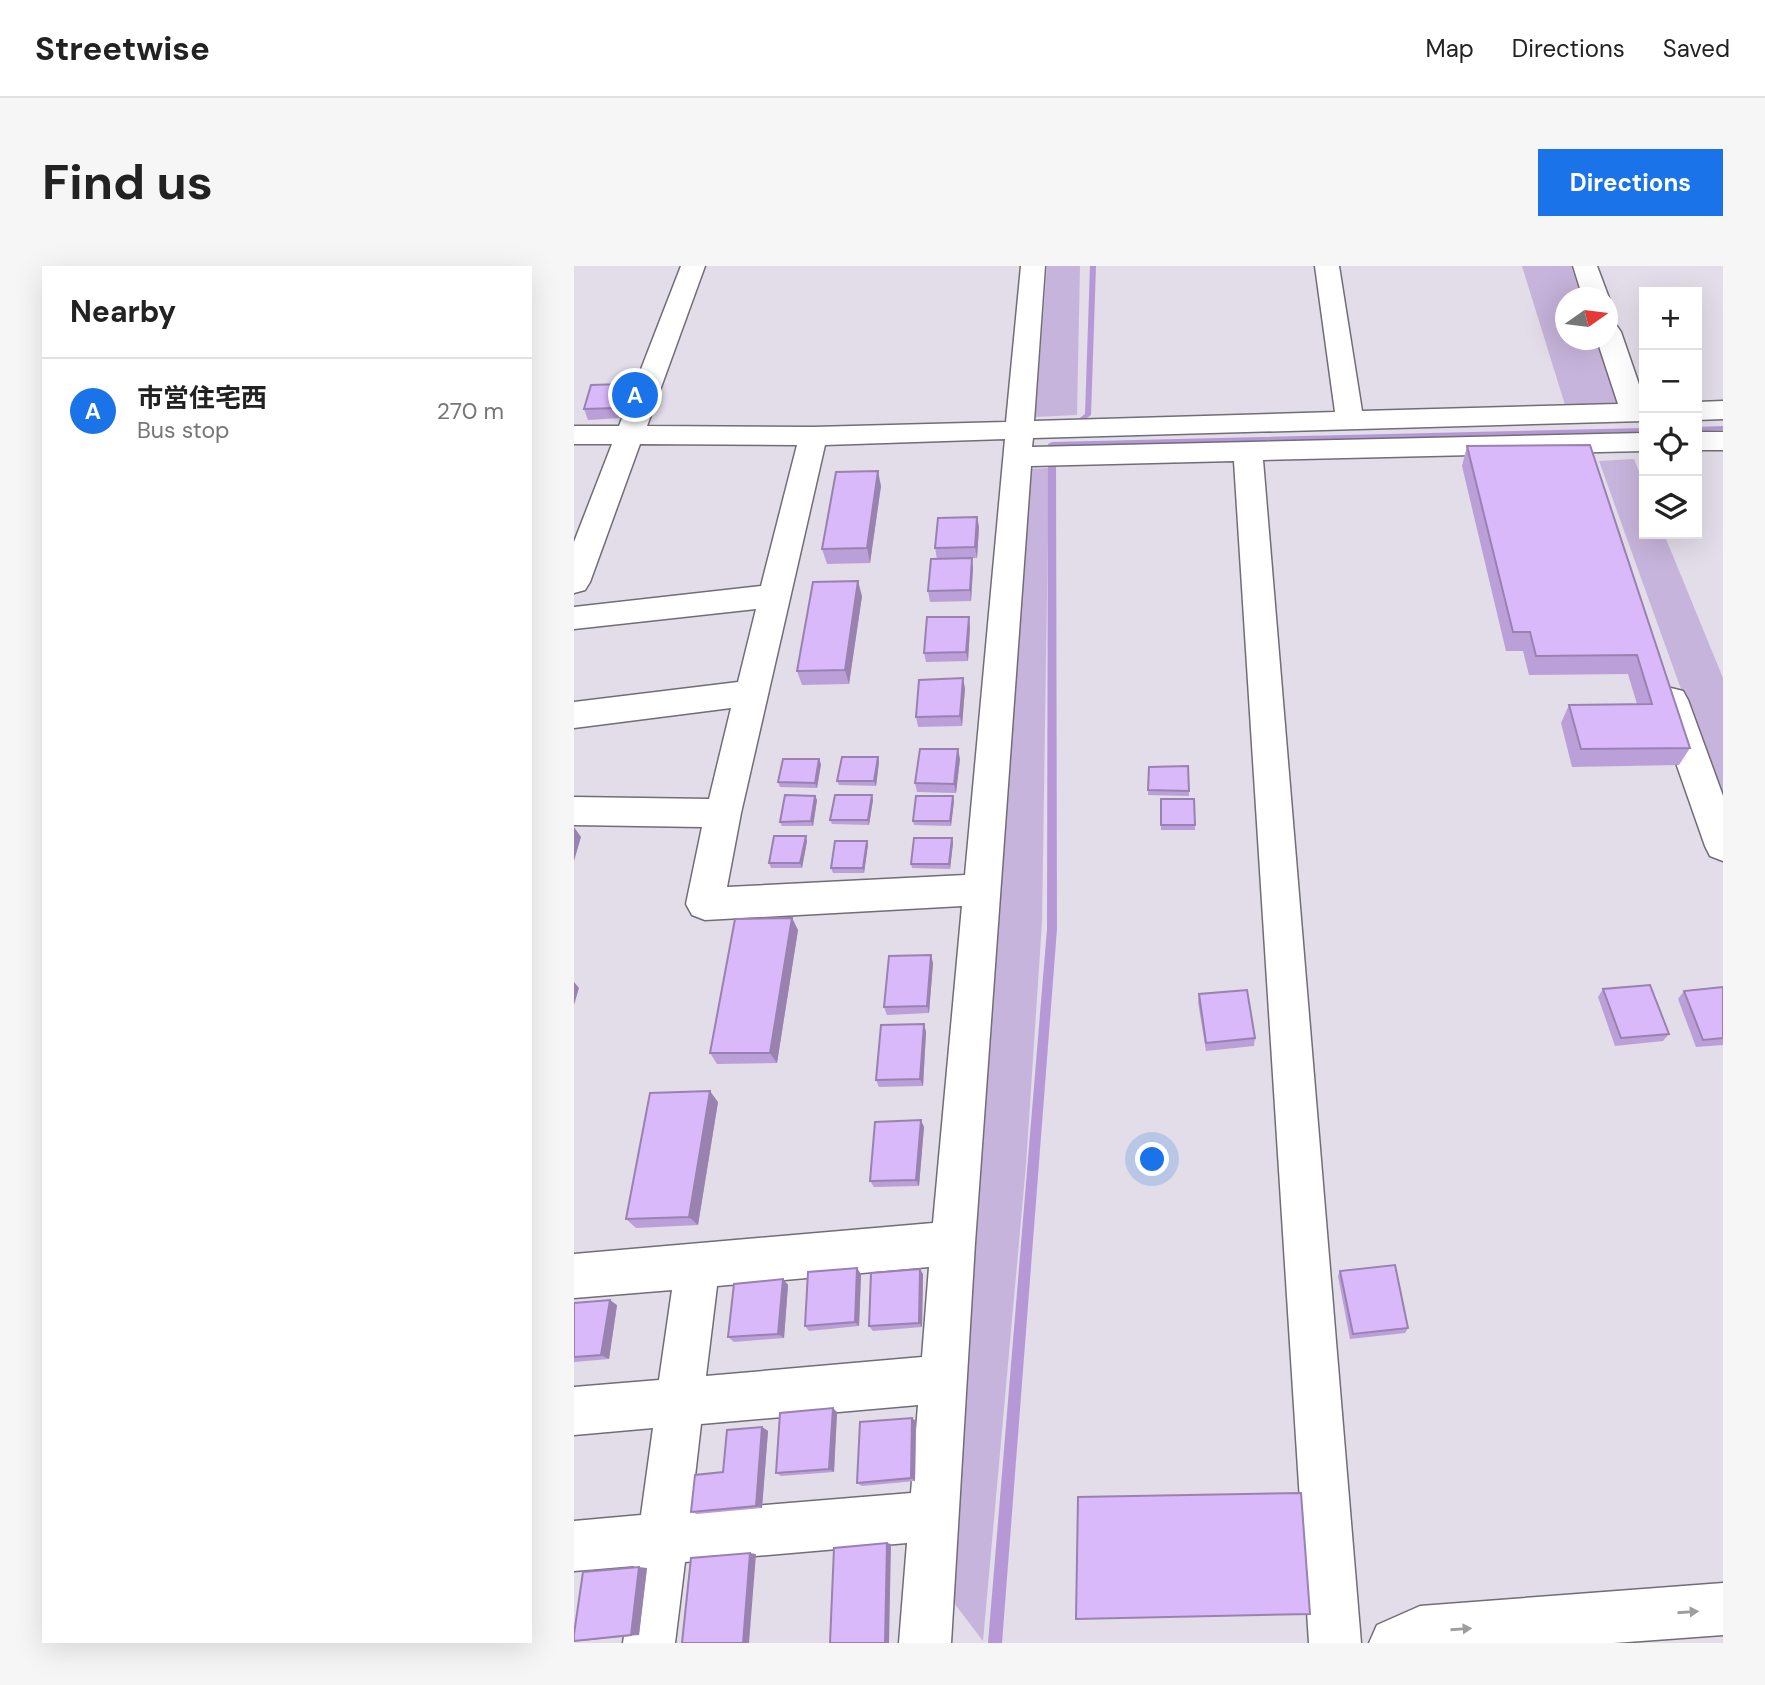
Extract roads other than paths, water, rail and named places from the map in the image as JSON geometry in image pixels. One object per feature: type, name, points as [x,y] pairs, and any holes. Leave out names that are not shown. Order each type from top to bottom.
[{"type":"street","points":[[574,582],[693,266]]},
{"type":"street","points":[[925,1643],[942,1379],[1033,266]]},
{"type":"street","points":[[1327,266],[1350,421]]},
{"type":"street","points":[[1585,266],[1592,287]]},
{"type":"street","points":[[1615,350],[1639,410]]},
{"type":"street","points":[[1702,411],[1723,410]]},
{"type":"street","points":[[1018,444],[1350,421],[1639,412]]},
{"type":"street","points":[[1569,414],[1585,457]]},
{"type":"street","points":[[574,435],[813,436],[1248,452],[1585,457],[1639,444]]},
{"type":"street","points":[[813,436],[723,813],[705,904],[982,890]]},
{"type":"street","points":[[1702,441],[1723,441]]},
{"type":"street","points":[[1248,452],[1258,556],[1335,1643]]},
{"type":"street","points":[[574,618],[774,596]]},
{"type":"street","points":[[1663,677],[1723,846]]},
{"type":"street","points":[[574,715],[751,694]]},
{"type":"street","points":[[574,811],[723,813]]},
{"type":"street","points":[[574,1276],[953,1243]]},
{"type":"street","points":[[649,1643],[698,1267]]},
{"type":"street","points":[[574,1411],[942,1379]]},
{"type":"street","points":[[574,1546],[932,1516]]},
{"type":"street","points":[[1395,1643],[1420,1632],[1723,1609]]},
{"type":"waterway","points":[[1074,426],[1088,415],[1093,266]]},
{"type":"waterway","points":[[1702,429],[1723,428]]},
{"type":"waterway","points":[[995,1643],[1052,929],[1052,444],[1639,430]]},
{"type":"place","name":"市営住宅西","points":[[635,395]]}]
